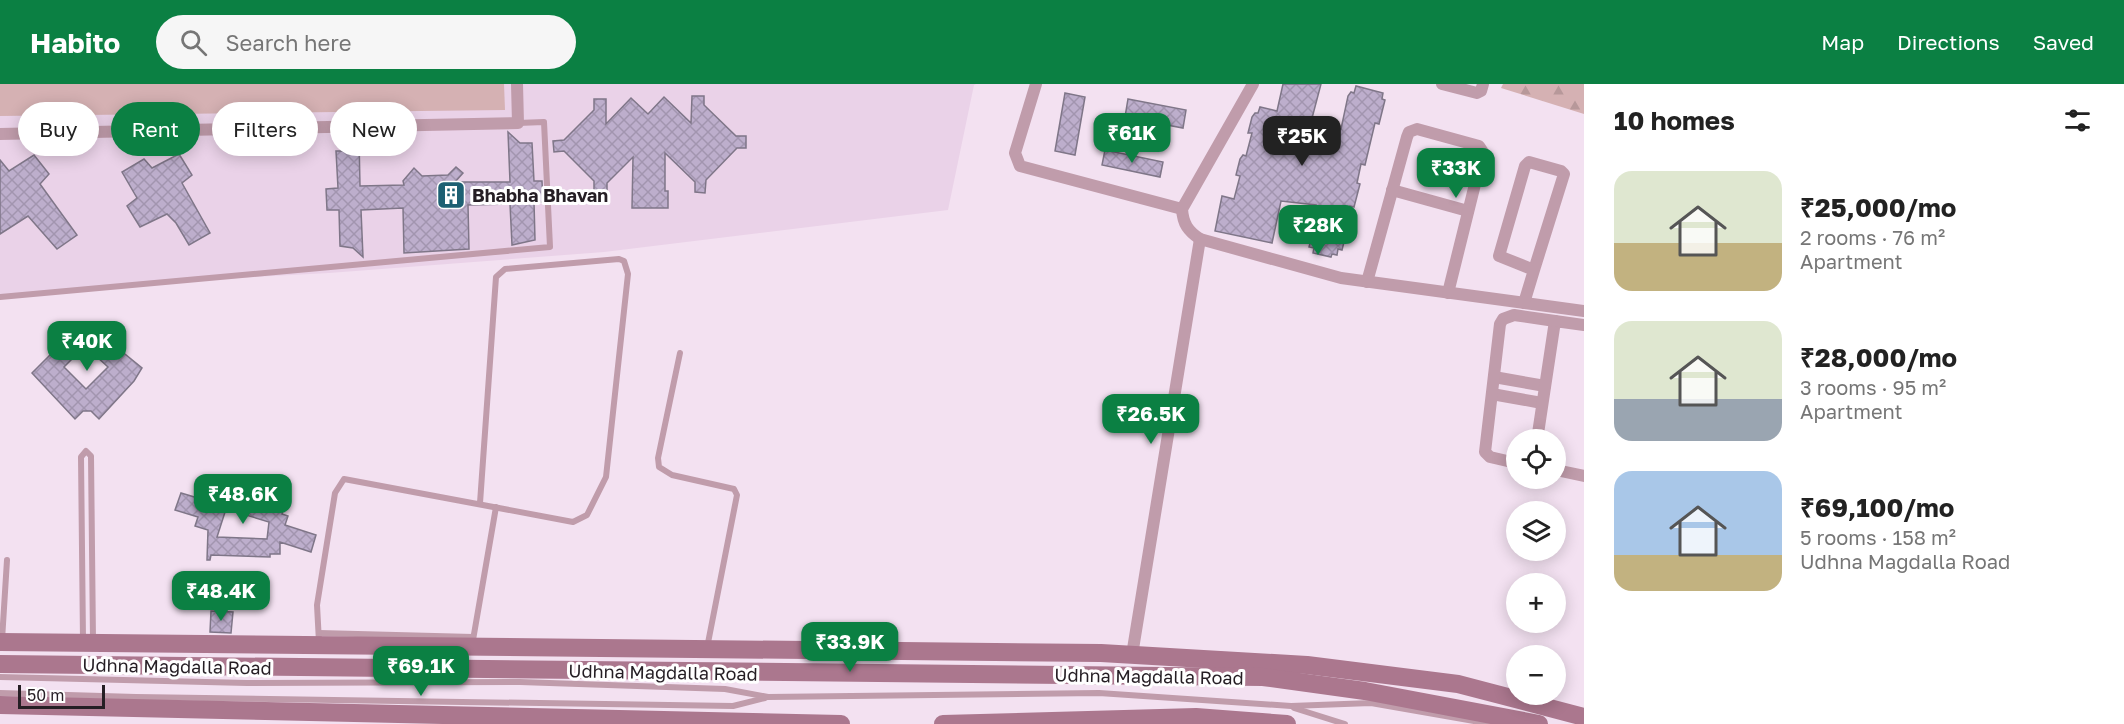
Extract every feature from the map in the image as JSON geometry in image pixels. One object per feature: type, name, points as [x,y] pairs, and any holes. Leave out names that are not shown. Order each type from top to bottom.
[{"type":"main road","points":[[1,642],[88,644],[319,640],[707,649],[1132,655],[1307,666],[1458,684],[1584,717]]},
{"type":"main road","points":[[826,674],[847,650]]},
{"type":"main road","name":"Udhna Magdalla Road","points":[[0,664],[1263,677],[1365,691],[1539,724]]},
{"type":"main road","points":[[0,705],[95,716],[841,724]]},
{"type":"main road","points":[[943,724],[1289,715]]},
{"type":"street","points":[[0,134],[518,123],[517,84]]},
{"type":"street","points":[[1036,84],[1015,153],[1020,166],[1182,209]]},
{"type":"street","points":[[1253,84],[1182,209],[1188,231],[1200,239],[1341,278],[1584,311]]},
{"type":"street","points":[[1442,84],[1474,93],[1480,91],[1483,84]]},
{"type":"street","points":[[1367,282],[1407,137],[1413,130],[1479,146],[1483,152],[1448,293]]},
{"type":"street","points":[[1524,303],[1564,174],[1561,171],[1529,162],[1525,166],[1499,256],[1534,270]]},
{"type":"street","points":[[1392,190],[1468,211]]},
{"type":"street","points":[[1132,655],[1200,239]]},
{"type":"street","points":[[1506,460],[1486,455],[1503,319],[1514,315],[1584,325]]},
{"type":"street","points":[[1538,429],[1555,321]]},
{"type":"street","points":[[1494,377],[1545,386]]},
{"type":"street","points":[[1492,394],[1542,403]]},
{"type":"street","points":[[1566,472],[1584,476]]},
{"type":"lane","points":[[0,297],[550,247],[544,122],[518,123]]},
{"type":"lane","points":[[319,640],[317,605],[335,493],[339,482],[350,478],[573,522],[581,520],[603,485],[608,467],[628,274],[624,261],[619,259],[505,269],[496,277],[480,503]]},
{"type":"lane","points":[[680,353],[658,458],[659,466],[672,475],[734,489],[737,495],[707,649]]},
{"type":"lane","points":[[86,451],[91,456],[88,644],[81,457],[86,451]]},
{"type":"lane","points":[[473,642],[496,507]]},
{"type":"lane","points":[[1,642],[7,560]]},
{"type":"lane","points":[[0,677],[247,683],[520,682],[725,689],[768,697],[1099,693],[1289,715],[1345,724]]},
{"type":"lane","points":[[0,693],[148,698],[733,706],[768,697]]},
{"type":"lane","points":[[1289,715],[1371,703],[1491,724]]},
{"type":"shaded area","points":[[0,84],[976,84],[948,210],[604,252],[329,273],[105,285],[0,298]]},
{"type":"green space","points":[[0,84],[504,84],[505,110],[417,111],[417,102],[330,102],[330,112],[318,112],[318,102],[212,102],[212,113],[200,114],[200,102],[111,102],[111,115],[99,115],[99,102],[18,102],[18,116],[0,116]]},
{"type":"green space","points":[[1503,84],[1584,84],[1584,114],[1501,88]]},
{"type":"building","points":[[1283,84],[1321,84],[1311,122],[1341,129],[1348,96],[1351,92],[1354,93],[1356,86],[1383,93],[1382,99],[1385,100],[1379,124],[1375,123],[1365,165],[1361,164],[1357,183],[1360,184],[1354,207],[1350,206],[1342,250],[1338,249],[1337,255],[1332,254],[1331,257],[1313,253],[1314,248],[1309,247],[1311,240],[1307,239],[1316,205],[1281,201],[1272,243],[1215,231],[1222,196],[1234,199],[1240,176],[1236,175],[1240,159],[1243,155],[1246,156],[1252,133],[1248,133],[1252,117],[1258,113],[1260,107],[1277,111]]},
{"type":"building","points":[[1065,93],[1085,97],[1075,155],[1055,151]]},
{"type":"building","points":[[692,96],[704,96],[704,105],[736,136],[746,136],[746,148],[737,148],[706,180],[705,193],[695,192],[695,182],[665,153],[665,191],[668,191],[668,208],[632,208],[633,157],[607,183],[607,194],[594,194],[594,181],[564,151],[554,152],[553,141],[564,140],[594,110],[594,99],[606,99],[606,124],[631,98],[648,114],[664,97],[691,123]]},
{"type":"building","points":[[1128,99],[1186,110],[1183,128],[1125,117]]},
{"type":"building","name":"Bhabha Bhavan","points":[[508,132],[520,143],[532,143],[534,181],[542,181],[543,202],[534,202],[535,240],[512,245],[510,204],[468,205],[469,249],[404,253],[403,208],[361,210],[363,257],[353,248],[340,246],[339,210],[327,210],[326,189],[338,188],[336,156],[359,156],[360,186],[404,185],[403,181],[414,168],[422,176],[448,175],[456,167],[463,173],[455,182],[510,182]]},
{"type":"building","points":[[1105,150],[1163,162],[1160,177],[1102,165]]},
{"type":"building","points":[[35,156],[49,174],[40,184],[77,235],[57,249],[28,216],[0,234],[0,160],[9,171]]},
{"type":"building","points":[[175,156],[180,156],[192,175],[182,183],[210,233],[189,245],[176,223],[167,214],[140,227],[127,206],[137,198],[122,172],[144,159],[152,168]]},
{"type":"building","points":[[64,327],[109,328],[109,341],[142,368],[134,381],[99,419],[91,411],[83,411],[75,419],[32,373],[64,341]],"holes":[[[74,357],[97,357],[108,367],[86,389],[64,367]]]},
{"type":"building","points":[[222,488],[284,507],[282,514],[288,516],[285,525],[316,535],[311,552],[280,542],[280,554],[270,554],[270,557],[211,555],[210,560],[207,560],[208,530],[195,526],[198,517],[175,510],[181,493],[211,502],[214,493],[220,495]],"holes":[[[226,509],[269,522],[267,539],[217,537]]]},
{"type":"building","points":[[211,611],[233,612],[231,633],[210,632]]},
{"type":"place","name":"Bhabha Bhavan","points":[[451,195]]}]
